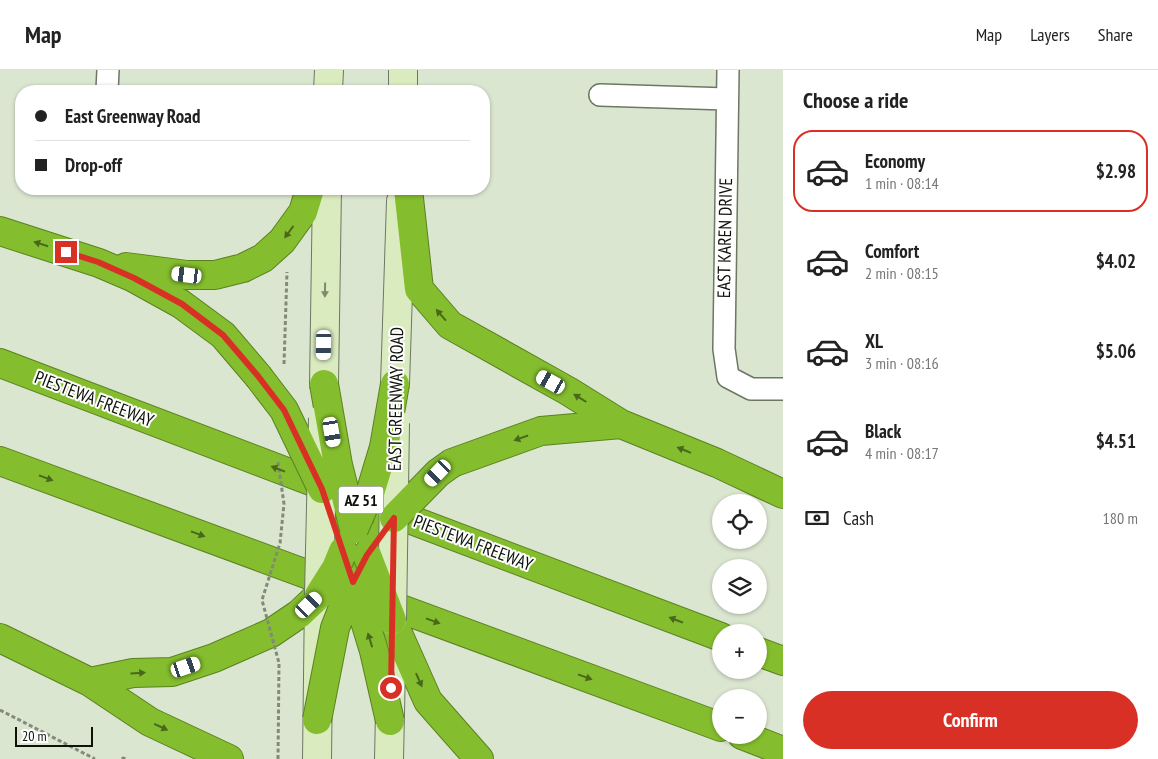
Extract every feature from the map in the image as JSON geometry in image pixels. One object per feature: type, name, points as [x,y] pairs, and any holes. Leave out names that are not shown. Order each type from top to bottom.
[{"type":"highway","points":[[98,262],[187,275],[215,275],[243,268],[263,258],[282,241],[303,212],[308,195]]},
{"type":"highway","points":[[409,195],[419,289],[450,325],[568,391],[621,424],[716,463],[783,494]]},
{"type":"highway","points":[[0,230],[98,262],[134,278],[182,304],[223,335],[284,410],[322,489],[354,545],[392,620],[428,700],[479,759]]},
{"type":"highway","name":"PIESTEWA FREEWAY","points":[[0,363],[712,634]]},
{"type":"highway","points":[[324,384],[354,545],[353,582],[374,651],[390,722]]},
{"type":"highway","points":[[354,545],[384,447],[395,384]]},
{"type":"highway","points":[[90,682],[133,673],[172,672],[214,658],[271,633],[299,614],[319,595],[336,568],[354,545],[394,518],[438,473],[452,463],[541,431],[621,424]]},
{"type":"highway","points":[[0,461],[712,724]]},
{"type":"highway","points":[[317,720],[335,628],[353,582]]},
{"type":"highway","points":[[0,638],[90,682],[150,722],[229,759]]},
{"type":"highway","points":[[767,655],[783,661]]},
{"type":"highway","points":[[765,744],[783,751]]},
{"type":"main road","points":[[328,85],[329,70]]},
{"type":"main road","points":[[403,70],[403,85]]},
{"type":"main road","points":[[317,759],[327,195]]},
{"type":"main road","name":"EAST GREENWAY ROAD","points":[[389,759],[395,384],[401,195]]},
{"type":"street","points":[[107,85],[108,70]]},
{"type":"street","name":"EAST KAREN DRIVE","points":[[728,70],[724,349],[728,377],[751,388],[783,389]]},
{"type":"street","points":[[600,95],[727,99]]},
{"type":"path","points":[[282,241],[288,251],[284,410]]},
{"type":"path","points":[[277,458],[284,504],[280,543],[262,600],[279,663],[278,759]]},
{"type":"path","points":[[0,710],[95,759]]},
{"type":"route","points":[[66,252],[98,262],[134,278],[182,304],[223,335],[284,410],[322,489],[353,582],[367,555],[394,518],[391,688]]}]
